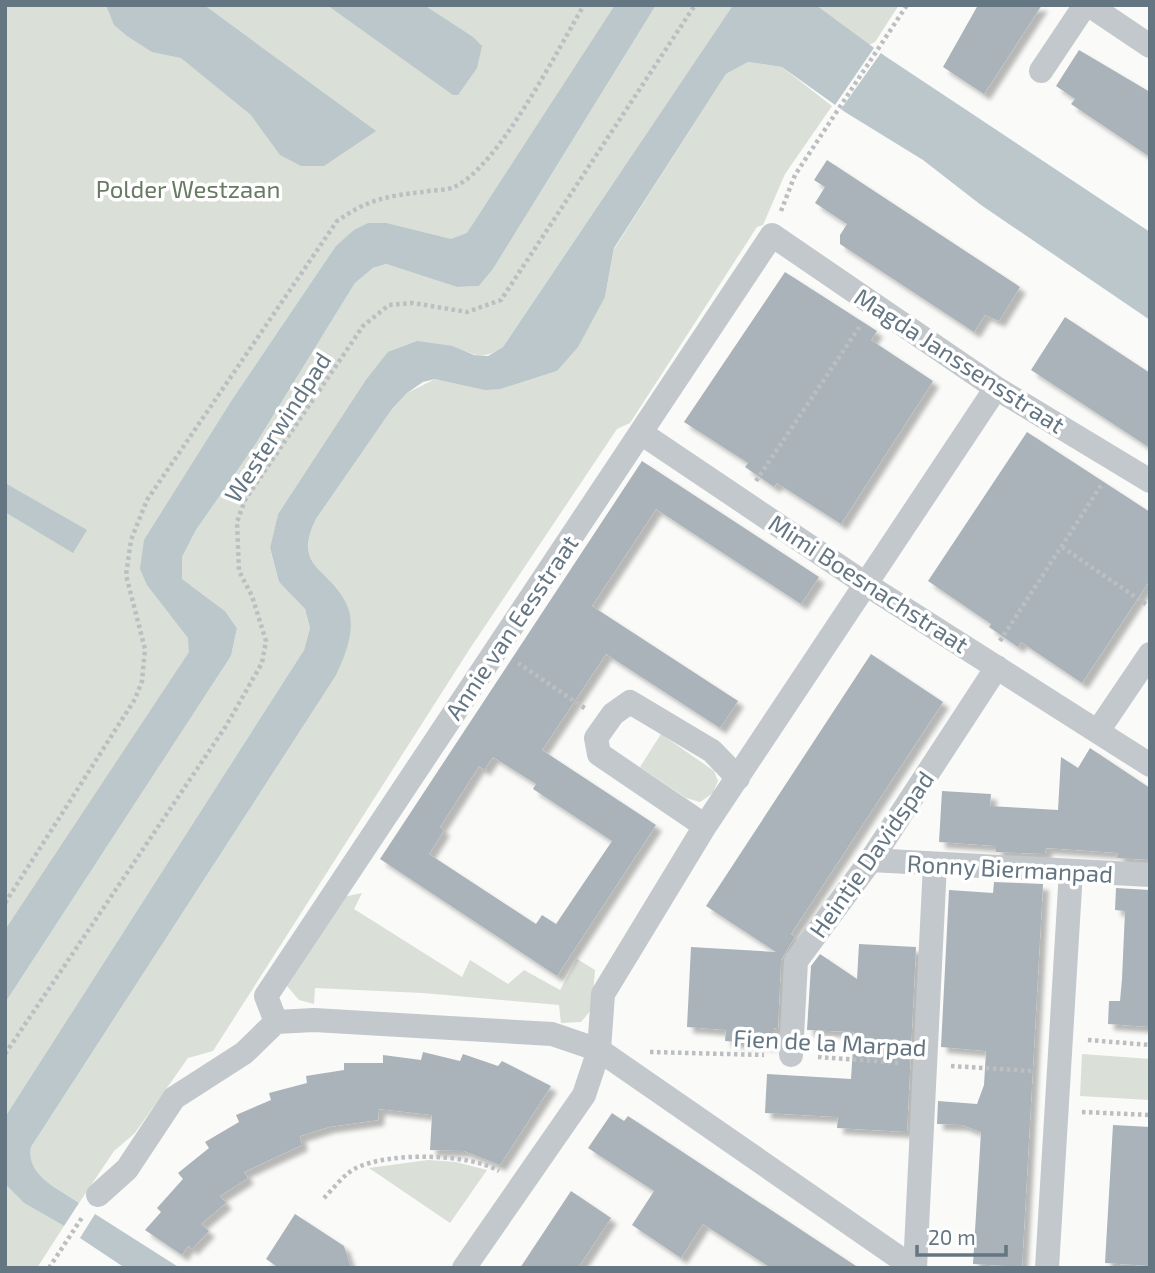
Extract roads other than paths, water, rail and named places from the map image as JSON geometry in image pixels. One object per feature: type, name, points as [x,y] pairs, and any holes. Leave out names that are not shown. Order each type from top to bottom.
[{"type":"street","points":[[1041,71],[1087,5],[1150,46]]},
{"type":"street","name":"Magda Janssensstraat","points":[[772,235],[996,388],[1150,481]]},
{"type":"street","name":"Annie van Eesstraat","points":[[276,1023],[267,996],[772,235]]},
{"type":"street","points":[[464,1268],[584,1095],[599,1050],[603,995],[705,825],[996,388]]},
{"type":"street","name":"Mimi Boesnachstraat","points":[[641,433],[864,583],[1150,765]]},
{"type":"street","points":[[1098,732],[1150,654]]},
{"type":"street","name":"Heintje Davidspad","points":[[791,1055],[796,961],[871,860],[992,664]]},
{"type":"street","points":[[705,825],[599,754],[596,738],[607,723],[630,702],[712,751],[738,778]]},
{"type":"street","name":"Ronny Biermanpad","points":[[871,860],[1150,875]]},
{"type":"street","points":[[915,1268],[935,864]]},
{"type":"street","points":[[1047,1268],[1071,871]]},
{"type":"street","points":[[98,1195],[127,1169],[174,1098],[244,1053],[276,1023],[314,1020],[552,1034],[599,1050],[915,1268]]},
{"type":"park label","name":"Polder Westzaan","points":[[188,188]]}]
